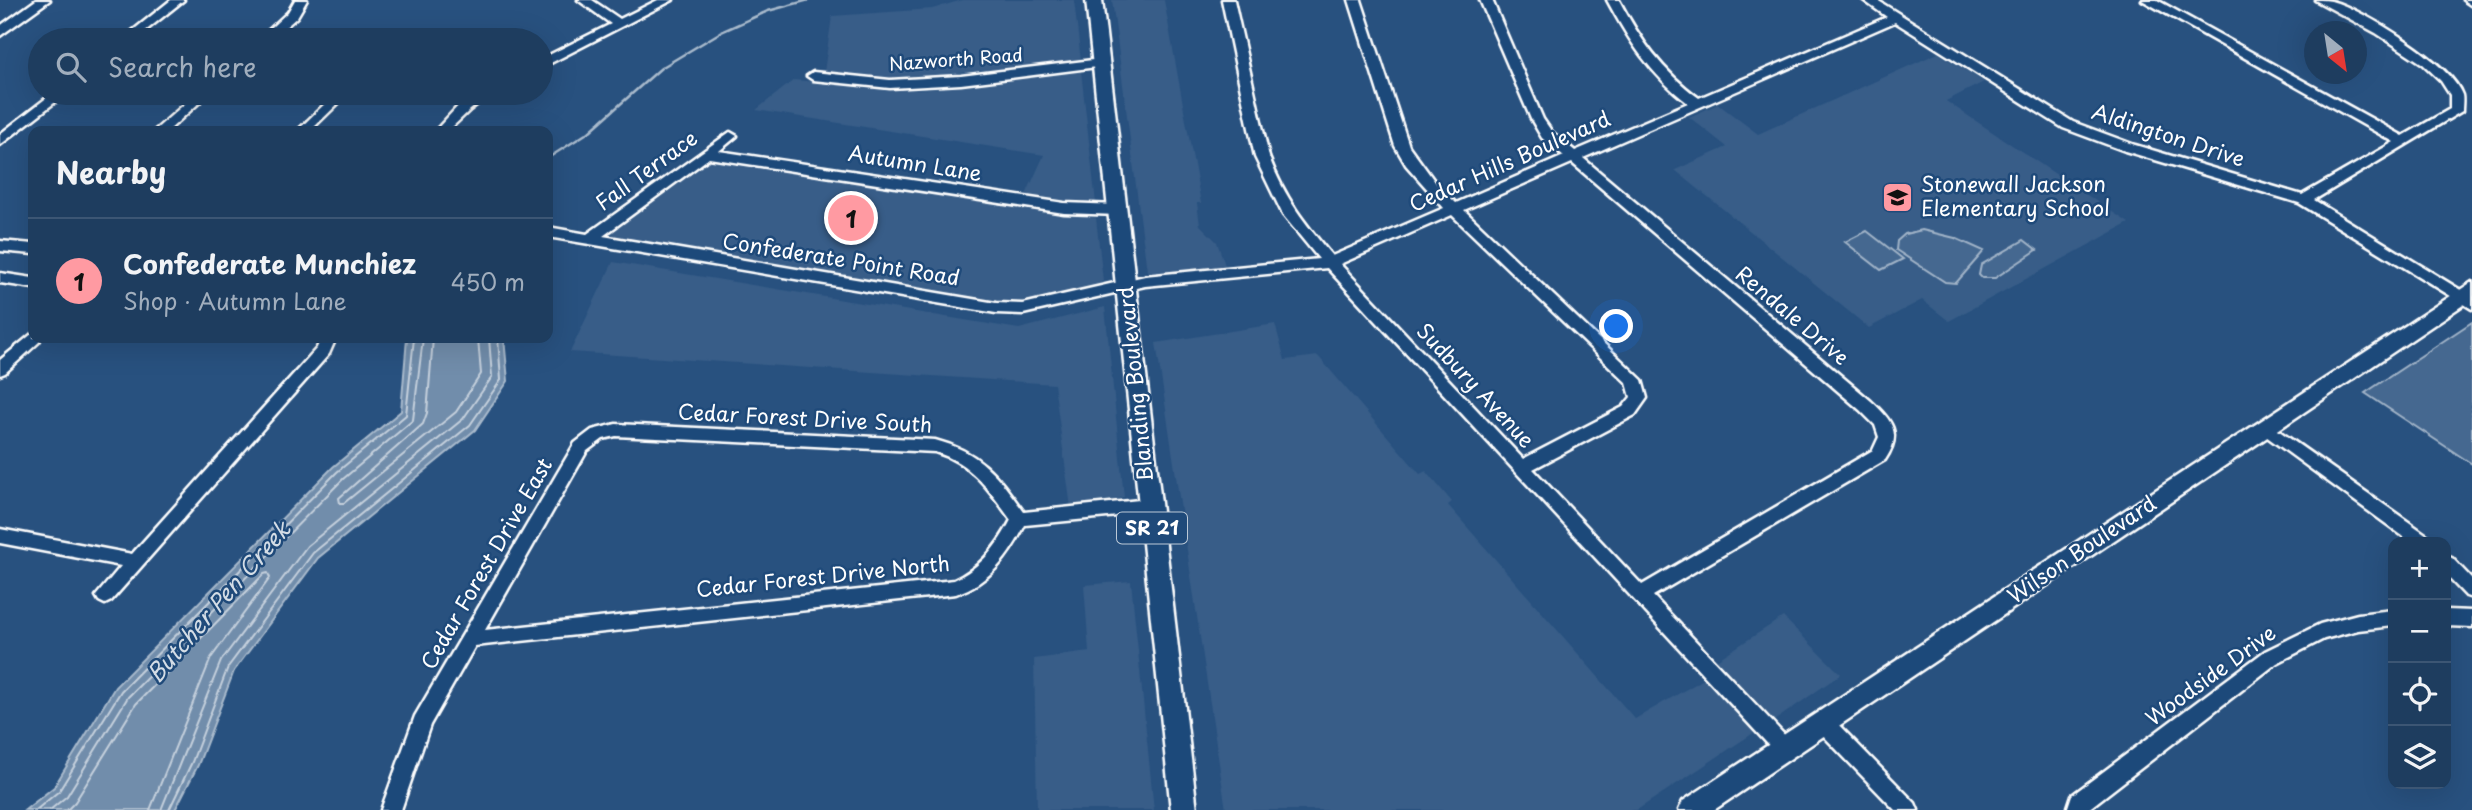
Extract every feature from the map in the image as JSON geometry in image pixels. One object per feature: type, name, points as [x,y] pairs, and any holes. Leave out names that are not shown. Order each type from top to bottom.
[{"type":"main road","name":"Blanding Boulevard","points":[[1094,0],[1184,810]]},
{"type":"main road","name":"Wilson Boulevard","points":[[1692,810],[2412,329],[2468,297]]},
{"type":"street","points":[[0,32],[44,0]]},
{"type":"street","points":[[142,28],[178,0]]},
{"type":"street","points":[[277,28],[293,14],[301,0]]},
{"type":"street","points":[[584,0],[620,24]]},
{"type":"street","points":[[553,58],[667,0]]},
{"type":"street","name":"Sudbury Avenue","points":[[1228,0],[1262,157],[1288,212],[1330,263],[1784,748]]},
{"type":"street","points":[[1355,0],[1402,146],[1421,176],[1634,380],[1638,390],[1639,398],[1629,411],[1522,467]]},
{"type":"street","name":"Rendale Drive","points":[[1486,0],[1541,127],[1572,158],[1849,392],[1880,420],[1889,439],[1886,448],[1879,455],[1640,595]]},
{"type":"street","points":[[1613,0],[1641,53],[1651,65],[1697,103]]},
{"type":"street","name":"Aldington Drive","points":[[1869,0],[2068,125],[2130,148],[2304,200],[2468,297]]},
{"type":"street","points":[[2148,0],[2404,142]]},
{"type":"street","points":[[2304,200],[2455,111],[2461,104],[2462,94],[2458,83],[2442,65],[2427,55],[2321,0]]},
{"type":"street","name":"Cedar Hills Boulevard","points":[[1125,284],[1330,263],[1896,17]]},
{"type":"street","name":"Nazworth Road","points":[[813,76],[890,84],[961,80],[1101,63]]},
{"type":"street","points":[[0,141],[46,105]]},
{"type":"street","points":[[166,126],[190,105]]},
{"type":"street","points":[[308,126],[330,105]]},
{"type":"street","points":[[447,126],[468,105]]},
{"type":"street","name":"Fall Terrace","points":[[590,239],[730,136]]},
{"type":"street","name":"Autumn Lane","points":[[706,153],[1064,208],[1118,210]]},
{"type":"street","name":"Confederate Point Road","points":[[553,233],[996,308],[1023,309],[1125,284]]},
{"type":"street","points":[[0,246],[28,246]]},
{"type":"street","points":[[0,278],[28,282]]},
{"type":"street","points":[[0,369],[29,343]]},
{"type":"street","points":[[106,596],[324,350],[326,343]]},
{"type":"street","points":[[2266,427],[2417,537]]},
{"type":"street","name":"Cedar Forest Drive South","points":[[598,434],[615,430],[943,447],[968,457],[979,465],[1020,519]]},
{"type":"street","name":"Cedar Forest Drive East","points":[[391,810],[422,722],[581,447],[598,434]]},
{"type":"street","points":[[1020,519],[1149,506]]},
{"type":"street","name":"Cedar Forest Drive North","points":[[470,639],[956,587],[969,582],[989,567],[1013,535],[1020,519]]},
{"type":"street","points":[[0,536],[136,562]]},
{"type":"street","points":[[2451,568],[2472,591]]},
{"type":"street","points":[[2451,618],[2472,619]]},
{"type":"street","name":"Woodside Drive","points":[[2077,810],[2079,802],[2271,657],[2320,632],[2358,622],[2388,619]]},
{"type":"street","points":[[1823,722],[1908,810]]},
{"type":"shaded area","points":[[962,0],[1074,0],[1081,61],[888,80],[824,72],[832,16],[932,9]]},
{"type":"shaded area","points":[[1112,0],[1164,0],[1201,203],[1197,203],[1200,225],[1217,242],[1226,268],[1170,274],[1147,271]]},
{"type":"shaded area","name":"Stonewall Jackson Elementary School","points":[[1938,53],[1984,82],[1946,101],[2129,223],[1949,321],[1922,300],[1869,328],[1675,170],[1727,147],[1689,117],[1718,104],[1758,134]]},
{"type":"shaded area","points":[[1081,71],[1096,203],[1089,205],[1025,197],[1044,155],[756,110],[794,80],[920,90]]},
{"type":"shaded area","points":[[718,157],[1096,218],[1103,281],[1098,285],[1021,303],[954,296],[614,238],[611,231],[703,160]]},
{"type":"shaded area","points":[[1922,230],[1955,238],[1984,251],[1956,283],[1945,282],[1896,250],[1897,241],[1905,234]]},
{"type":"shaded area","points":[[1867,231],[1903,259],[1881,270],[1845,242]]},
{"type":"shaded area","points":[[2024,240],[2037,250],[1995,278],[1982,278],[1979,275],[1981,265]]},
{"type":"shaded area","points":[[613,262],[1019,329],[1105,307],[1124,497],[1098,505],[1071,508],[1054,384],[570,352]]},
{"type":"shaded area","points":[[2472,322],[2472,464],[2365,393]]},
{"type":"shaded area","points":[[1275,324],[1285,360],[1318,356],[1420,474],[1426,471],[1452,502],[1448,505],[1635,719],[1709,676],[1755,727],[1755,732],[1637,810],[1226,810],[1156,343]]},
{"type":"shaded area","points":[[1131,581],[1154,810],[1037,810],[1034,659],[1089,652],[1084,585]]},
{"type":"shaded area","points":[[1783,617],[1841,674],[1774,721],[1761,715],[1712,663]]},
{"type":"water","points":[[407,343],[504,343],[508,381],[475,430],[318,558],[234,671],[198,765],[175,810],[25,810],[54,787],[115,687],[333,467],[401,411]]},
{"type":"waterway","name":"Butcher Pen Creek","points":[[553,155],[589,132],[661,68],[721,32],[768,11],[809,0]]},
{"type":"place","name":"Stonewall Jackson Elementary School","points":[[1898,197]]},
{"type":"place","name":"Confederate Munchiez","points":[[851,218]]}]
